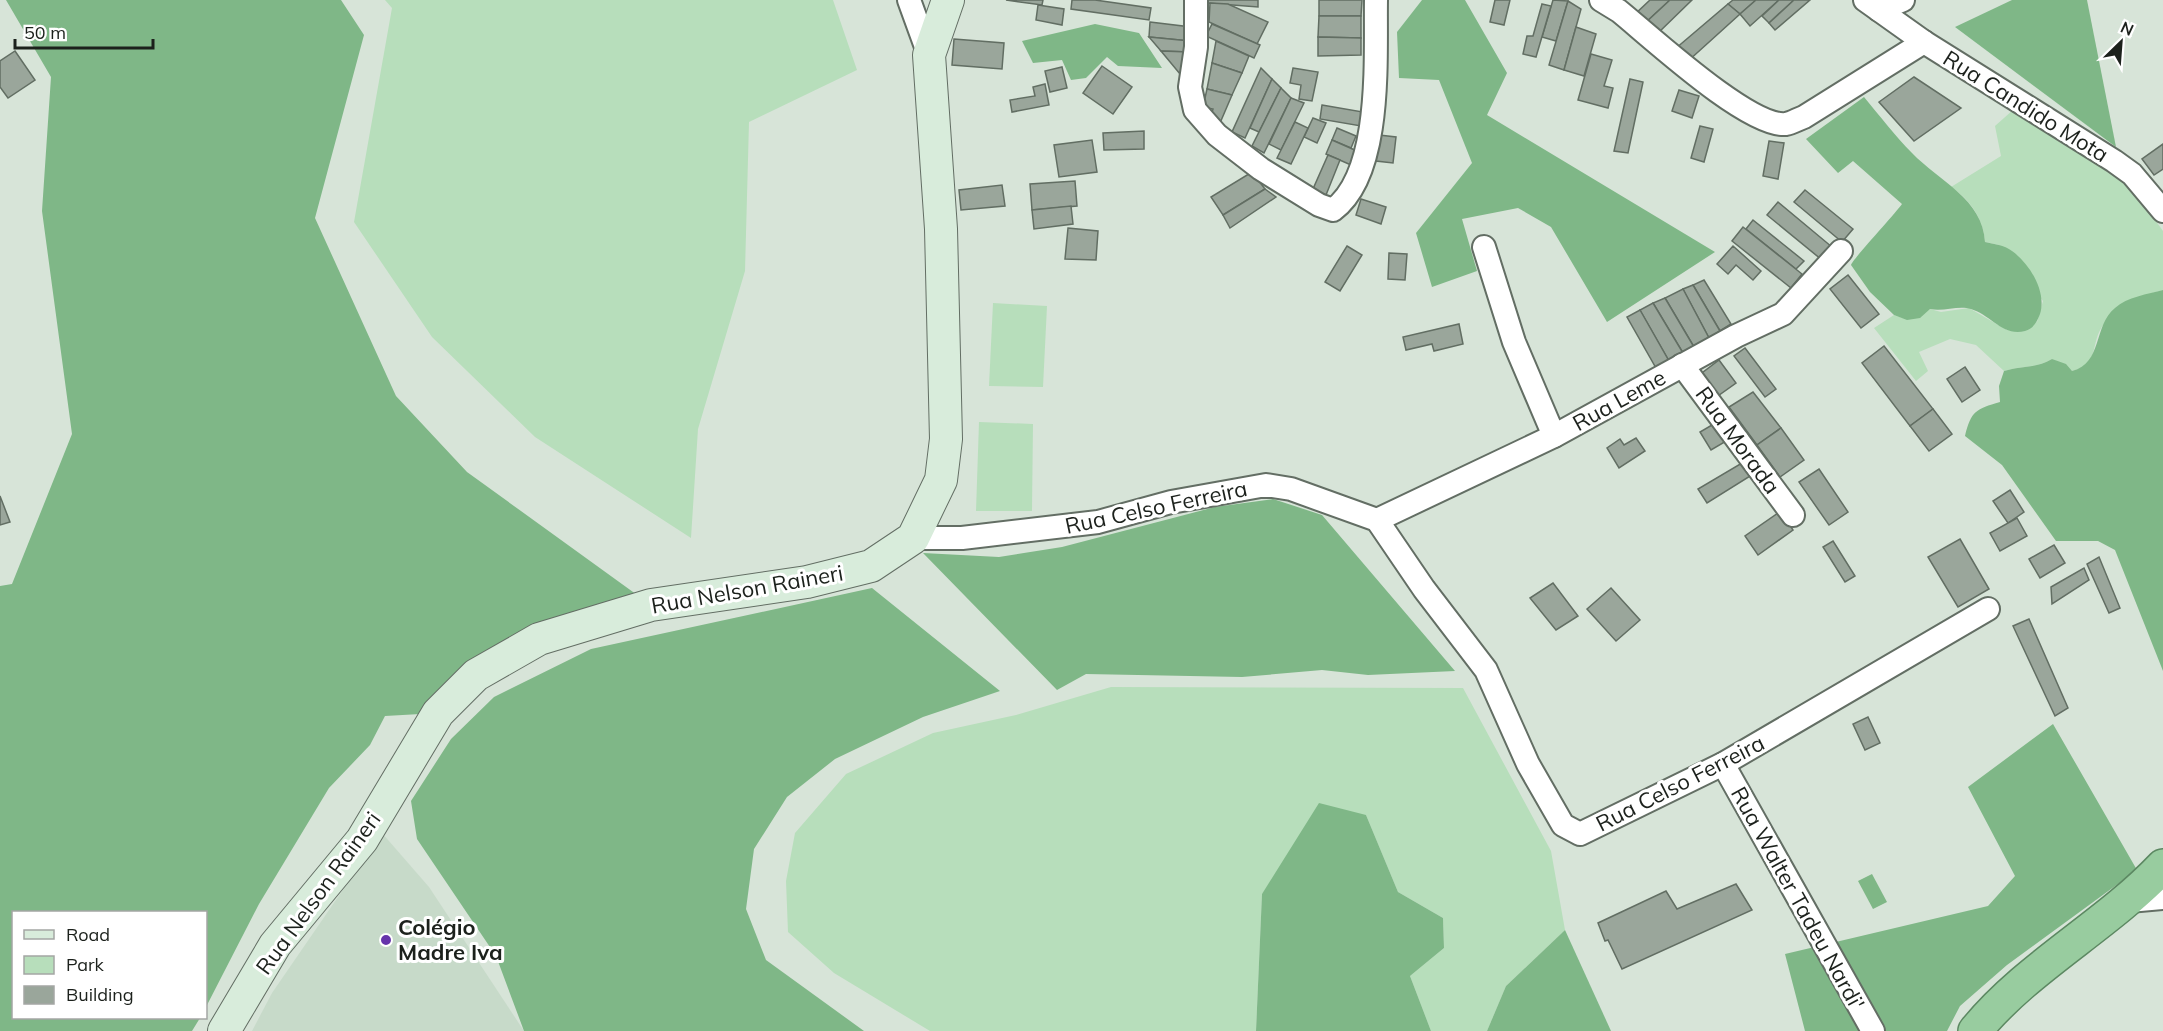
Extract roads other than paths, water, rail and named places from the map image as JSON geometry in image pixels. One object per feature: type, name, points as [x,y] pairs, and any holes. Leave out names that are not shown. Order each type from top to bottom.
[{"type":"highway","points":[[1975,1031],[1998,1003],[2129,901],[2163,866]]},
{"type":"main road","points":[[913,538],[941,480],[946,439],[941,229],[929,54],[948,0]]},
{"type":"main road","name":"Rua Nelson Raineri","points":[[224,1031],[275,945],[362,840],[438,713],[476,675],[539,639],[651,605],[807,582],[871,566],[913,538]]},
{"type":"street","points":[[909,0],[929,54]]},
{"type":"street","points":[[1196,0],[1196,47],[1190,87],[1195,110],[1217,135],[1261,169],[1318,205],[1333,210],[1344,202],[1366,156],[1373,87],[1376,0]]},
{"type":"street","points":[[1601,0],[1619,11],[1725,96],[1768,120],[1785,124],[1804,117],[1924,42]]},
{"type":"street","name":"Rua Candido Mota","points":[[1872,5],[1903,0]]},
{"type":"street","name":"Rua Candido Mota","points":[[1872,5],[1924,42],[2123,167],[2132,174],[2163,211]]},
{"type":"street","points":[[1484,247],[1514,342],[1554,436]]},
{"type":"street","name":"Rua Leme","points":[[1377,520],[1554,436],[1682,365],[1783,314],[1841,251]]},
{"type":"street","name":"Rua Morada","points":[[1682,365],[1793,515]]},
{"type":"street","name":"Rua Celso Ferreira","points":[[913,538],[962,538],[1098,522],[1171,502],[1266,485],[1291,489],[1377,520],[1424,589],[1486,670],[1527,764],[1563,825],[1580,834],[1723,764],[1988,609]]},
{"type":"street","name":"Rua Walter Tadeu Nardi'","points":[[1723,764],[1873,1031]]},
{"type":"street","points":[[2129,901],[2163,898]]},
{"type":"place","name":"Colégio Madre Iva","points":[[386,940]]}]
